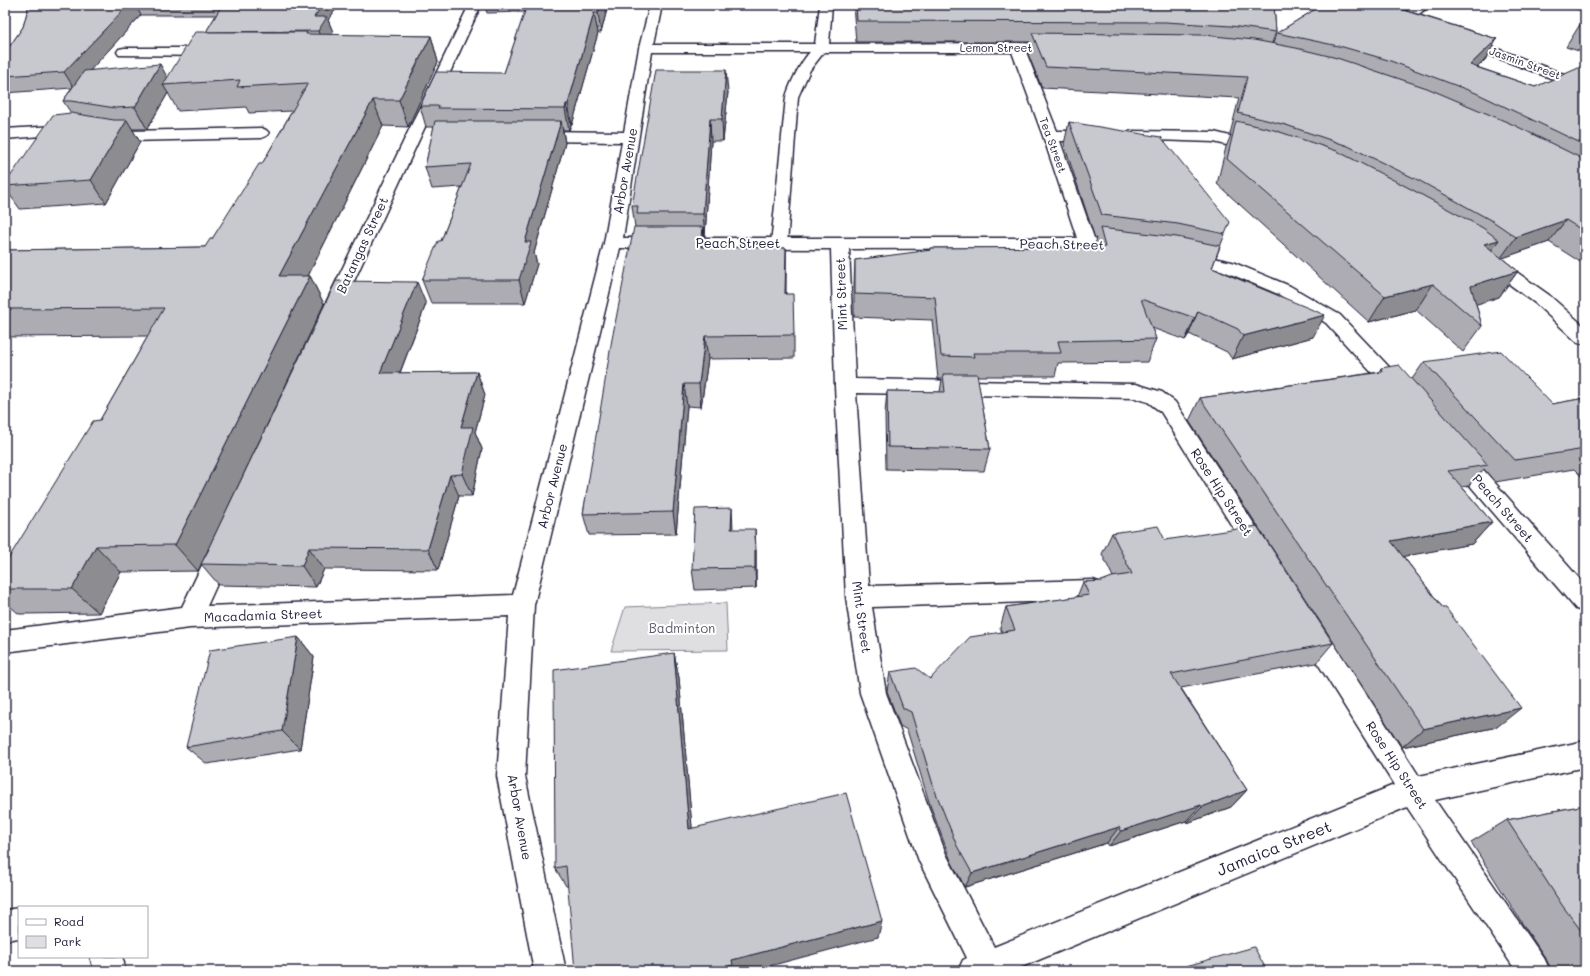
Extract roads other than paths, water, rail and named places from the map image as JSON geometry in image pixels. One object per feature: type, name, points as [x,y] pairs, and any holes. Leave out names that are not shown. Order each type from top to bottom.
[{"type":"street","name":"Batangas Street","points":[[326,322],[420,136],[444,52],[475,5]]},
{"type":"street","name":"Arbor Avenue","points":[[550,971],[511,776],[522,605],[613,242],[646,48],[656,5]]},
{"type":"street","points":[[822,47],[826,5]]},
{"type":"street","points":[[1404,18],[1426,5]]},
{"type":"street","points":[[1581,5],[1585,6]]},
{"type":"street","points":[[1388,14],[1404,18],[1418,24]]},
{"type":"street","name":"Jasmin Street","points":[[1448,34],[1558,75],[1585,87]]},
{"type":"street","name":"Tea Street","points":[[1017,47],[1051,136],[1087,243]]},
{"type":"street","name":"Lemon Street","points":[[646,48],[1069,48]]},
{"type":"street","points":[[124,52],[228,52]]},
{"type":"street","points":[[5,134],[88,130],[128,136],[261,133]]},
{"type":"street","points":[[522,136],[631,137]]},
{"type":"street","points":[[1051,136],[1214,136],[1277,153]]},
{"type":"street","name":"Peach Street","points":[[613,242],[779,244],[1087,243],[1139,249]]},
{"type":"street","name":"Mint Street","points":[[840,244],[845,386],[858,597],[873,693],[934,861],[980,968]]},
{"type":"street","points":[[1472,249],[1542,299],[1585,338]]},
{"type":"street","points":[[1169,253],[1226,266],[1284,290],[1333,319],[1373,360],[1414,407]]},
{"type":"street","name":"Rose Hip Street","points":[[845,386],[1136,391],[1155,397],[1168,407],[1271,568]]},
{"type":"street","name":"Peach Street","points":[[1445,443],[1585,602]]},
{"type":"street","points":[[190,617],[230,531]]},
{"type":"street","points":[[858,597],[1093,590]]},
{"type":"street","name":"Macadamia Street","points":[[5,641],[190,617],[522,605]]},
{"type":"street","name":"Rose Hip Street","points":[[1297,609],[1413,791],[1534,971]]},
{"type":"street","name":"Jamaica Street","points":[[980,968],[1413,791],[1585,754]]},
{"type":"street","points":[[5,925],[18,923]]},
{"type":"street","points":[[106,958],[109,962],[108,971]]},
{"type":"lane","points":[[779,244],[792,97],[798,79],[822,47]]},
{"type":"park label","name":"Badminton","points":[[682,628]]}]
